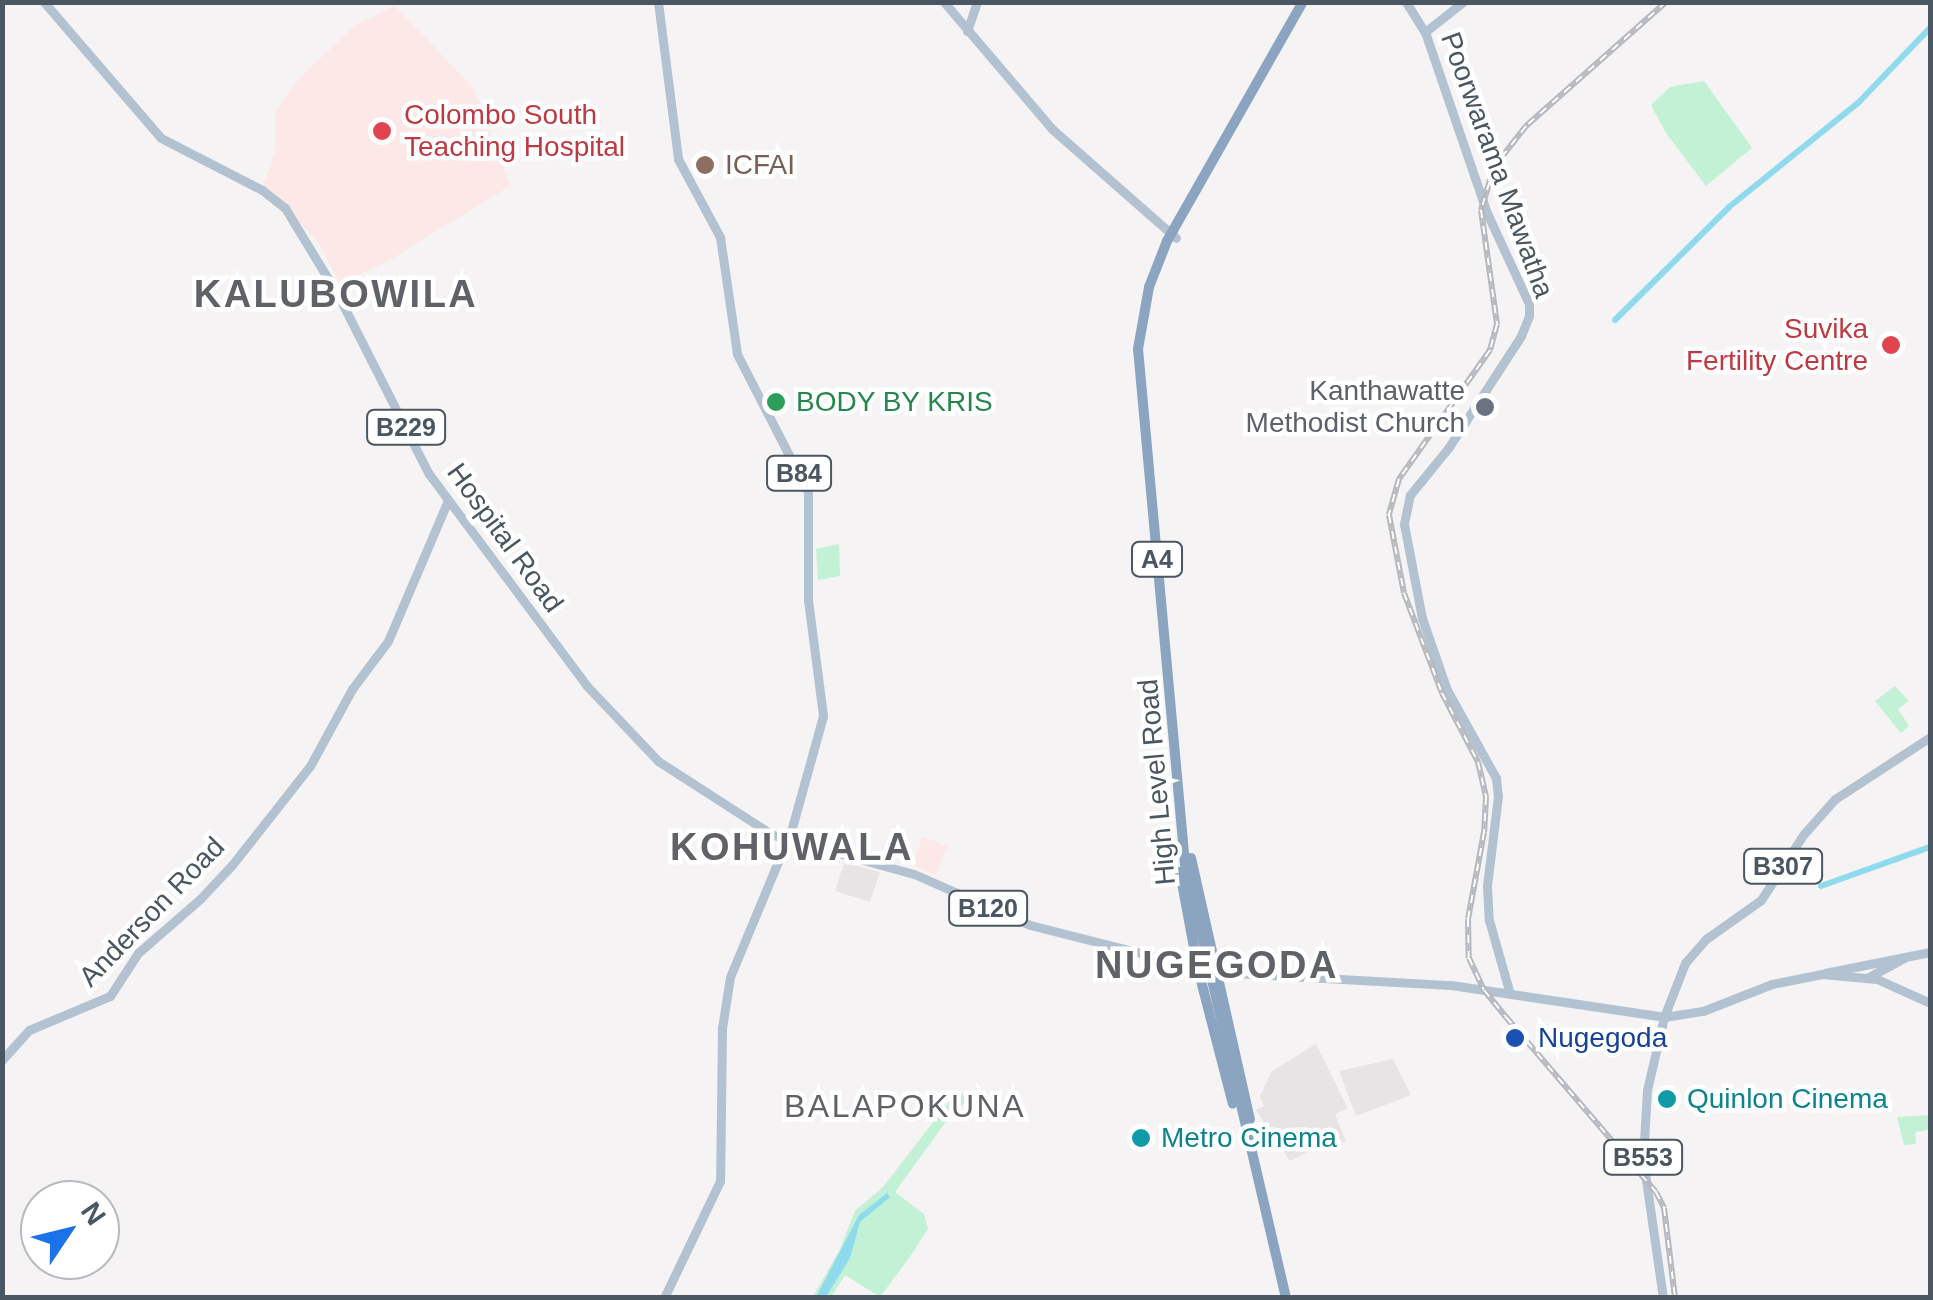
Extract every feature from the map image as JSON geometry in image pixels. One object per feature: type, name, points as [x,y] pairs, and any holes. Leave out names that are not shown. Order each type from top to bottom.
[{"type":"highway","name":"High Level Road","points":[[1286,1298],[1185,864],[1138,350],[1141,317],[1162,257],[1306,2]]},
{"type":"highway","name":"A4","points":[[1184,842],[1248,1108],[1250,1145]]},
{"type":"highway","name":"A4","points":[[1184,842],[1178,850],[1195,969],[1242,1139],[1250,1145]]},
{"type":"highway","points":[[1189,929],[1204,925]]},
{"type":"highway","points":[[1207,1002],[1222,998]]},
{"type":"main road","name":"Hospital Road","points":[[44,2],[160,138],[262,190],[285,208],[338,295],[429,474],[625,730],[658,761],[786,842]]},
{"type":"main road","name":"B84","points":[[658,2],[678,159],[720,237],[737,354],[810,502],[808,600],[823,716],[786,842],[730,976],[722,1028],[720,1180],[664,1298]]},
{"type":"main road","points":[[944,2],[1052,129],[1174,236]]},
{"type":"main road","points":[[967,31],[977,2]]},
{"type":"main road","name":"Poorwarama Mawatha","points":[[1406,2],[1425,32],[1456,128],[1524,292],[1529,316],[1449,448],[1410,495],[1404,524],[1406,550],[1446,690],[1496,778],[1498,796],[1487,886],[1489,920],[1510,994]]},
{"type":"main road","points":[[1425,32],[1463,2]]},
{"type":"main road","name":"Anderson Road","points":[[2,1060],[29,1030],[110,996],[138,953],[202,898],[310,766],[352,690],[388,641],[448,500]]},
{"type":"main road","name":"B307","points":[[1664,1018],[1680,975],[1696,949],[1761,900],[1803,835],[1835,800],[1930,737]]},
{"type":"main road","name":"B120","points":[[786,842],[914,874],[1030,925],[1216,972],[1393,980],[1664,1018],[1703,1011],[1772,984],[1822,974],[1891,984],[1930,1003]]},
{"type":"main road","points":[[1822,974],[1930,952]]},
{"type":"main road","points":[[1867,962],[1867,978],[1906,956]]},
{"type":"main road","points":[[1891,984],[1883,973],[1893,963]]},
{"type":"main road","name":"B553","points":[[1663,1298],[1643,1158],[1647,1090],[1664,1018]]},
{"type":"shaded area","name":"Colombo South Teaching Hospital","points":[[395,6],[474,89],[510,186],[388,261],[340,283],[318,242],[264,185],[275,150],[275,112],[300,78],[355,25]]},
{"type":"shaded area","points":[[923,837],[947,846],[936,875],[912,865]]},
{"type":"shaded area","points":[[844,863],[880,872],[870,902],[835,891]]},
{"type":"shaded area","points":[[1316,1044],[1348,1109],[1335,1114],[1346,1142],[1317,1147],[1290,1161],[1256,1110],[1264,1106],[1260,1096],[1272,1071]]},
{"type":"shaded area","points":[[1393,1059],[1411,1095],[1356,1116],[1339,1071]]},
{"type":"green space","points":[[1704,81],[1752,148],[1706,186],[1666,133],[1651,105],[1670,87]]},
{"type":"green space","points":[[839,544],[840,576],[818,580],[816,549]]},
{"type":"green space","points":[[1895,686],[1909,701],[1898,709],[1909,726],[1901,733],[1875,701]]},
{"type":"green space","points":[[958,1090],[968,1100],[948,1119],[895,1192],[924,1214],[928,1229],[909,1258],[880,1297],[845,1275],[831,1297],[812,1298],[839,1251],[855,1211],[883,1187]]},
{"type":"green space","points":[[1930,1115],[1929,1130],[1915,1132],[1916,1144],[1904,1145],[1897,1117]]},
{"type":"water","points":[[887,1193],[890,1197],[860,1222],[850,1258],[826,1297],[816,1297],[859,1215]]},
{"type":"waterway","points":[[1615,320],[1729,207],[1859,102],[1930,28]]},
{"type":"waterway","points":[[1821,886],[1930,847]]},
{"type":"railway","points":[[1666,2],[1526,126],[1494,167],[1481,210],[1497,324],[1490,350],[1399,479],[1389,515],[1404,593],[1442,693],[1478,762],[1486,797],[1484,832],[1468,919],[1469,958],[1484,990],[1656,1192],[1664,1208],[1675,1298]]},
{"type":"place","name":"Colombo South Teaching Hospital","points":[[382,131]]},
{"type":"place","name":"ICFAI","points":[[705,165]]},
{"type":"place","name":"Suvika Fertility Centre","points":[[1891,345]]},
{"type":"place","name":"BODY BY KRIS","points":[[776,402]]},
{"type":"place","name":"Kanthawatte Methodist Church","points":[[1485,407]]},
{"type":"place","name":"Nugegoda","points":[[1515,1038]]},
{"type":"place","name":"Quinlon Cinema","points":[[1667,1099]]},
{"type":"place","name":"Metro Cinema","points":[[1141,1138]]},
{"type":"district","name":"KALUBOWILA","points":[[336,295]]},
{"type":"district","name":"KOHUWALA","points":[[792,848]]},
{"type":"district","name":"NUGEGODA","points":[[1217,966]]},
{"type":"district","name":"BALAPOKUNA","points":[[905,1106]]}]
